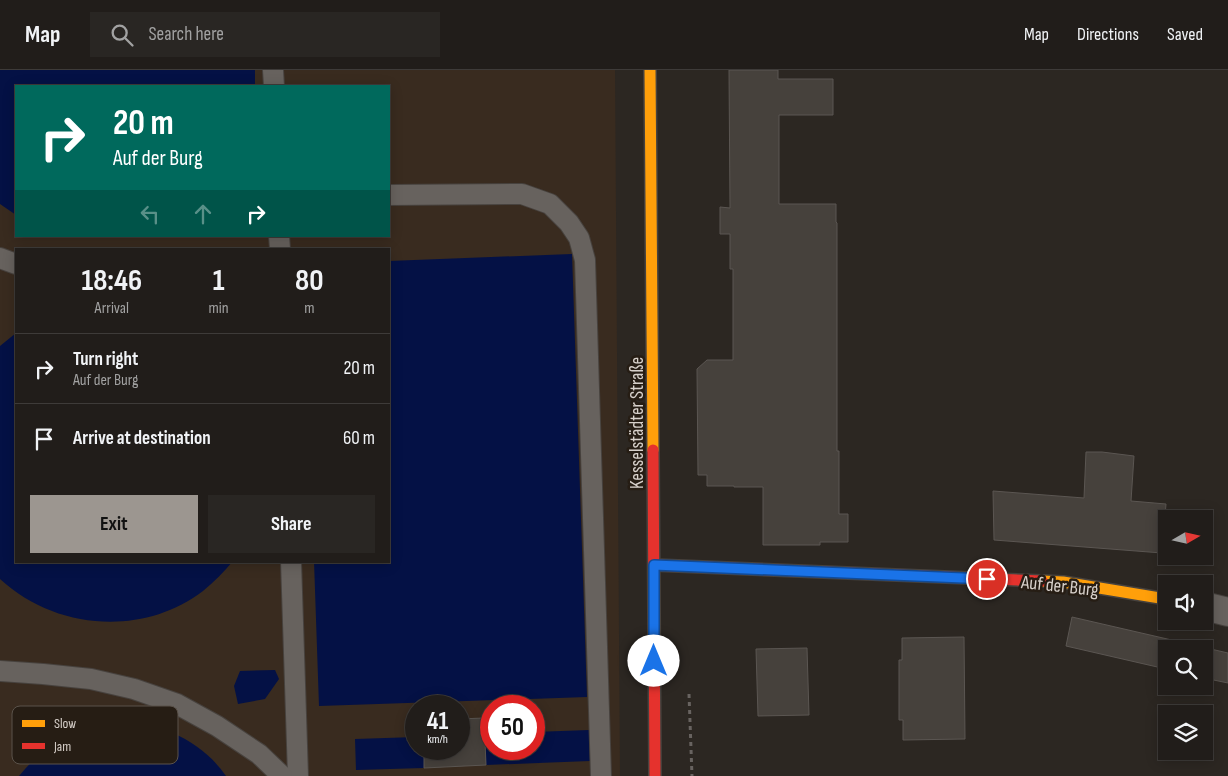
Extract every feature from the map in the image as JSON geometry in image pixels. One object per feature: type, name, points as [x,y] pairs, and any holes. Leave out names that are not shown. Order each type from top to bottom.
[{"type":"main road","name":"Kesselstädter Straße","points":[[650,70],[654,776]]},
{"type":"main road","name":"Auf der Burg","points":[[654,565],[1063,582],[1158,598]]},
{"type":"street","points":[[1213,608],[1228,612]]},
{"type":"lane","points":[[273,70],[274,85]]},
{"type":"lane","points":[[390,195],[522,194],[550,204],[569,223],[580,238],[585,260],[601,776]]},
{"type":"lane","points":[[0,258],[15,264]]},
{"type":"lane","points":[[291,563],[298,776]]},
{"type":"lane","points":[[0,671],[90,678],[134,689],[177,704],[217,726],[260,754],[282,776]]},
{"type":"shaded area","points":[[0,70],[615,70],[620,776],[0,776]]},
{"type":"shaded area","points":[[0,70],[255,70],[255,85],[15,85],[15,214],[0,204]]},
{"type":"shaded area","points":[[572,254],[587,697],[545,698],[545,695],[480,695],[480,701],[470,701],[470,695],[405,695],[405,703],[319,706],[314,563],[390,563],[390,261]]},
{"type":"shaded area","points":[[15,334],[15,563],[231,563],[219,577],[203,591],[179,606],[154,616],[127,621],[100,621],[73,617],[46,609],[22,596],[0,579],[0,346]]},
{"type":"shaded area","points":[[275,670],[279,679],[265,699],[238,704],[234,686],[240,671]]},
{"type":"shaded area","points":[[589,730],[590,761],[486,765],[486,760],[545,760],[545,732]]},
{"type":"shaded area","points":[[178,736],[204,752],[226,776],[19,776],[29,764],[178,764]]},
{"type":"shaded area","points":[[405,737],[405,760],[424,760],[424,768],[356,770],[355,739]]},
{"type":"building","points":[[729,70],[778,70],[778,79],[833,79],[833,115],[779,115],[779,204],[836,204],[839,514],[848,514],[848,542],[820,542],[820,545],[763,545],[763,487],[707,486],[707,475],[698,475],[697,369],[707,360],[733,360],[733,269],[730,269],[730,234],[720,234],[720,207],[730,208]]},
{"type":"building","points":[[1086,452],[1134,456],[1131,501],[1166,504],[1166,510],[1158,510],[1158,553],[994,540],[993,491],[1084,498]]},
{"type":"building","points":[[1072,617],[1172,640],[1158,640],[1158,667],[1066,646]]},
{"type":"building","points":[[964,637],[965,739],[903,740],[903,720],[899,720],[899,660],[902,660],[902,638]]},
{"type":"building","points":[[807,648],[809,715],[758,716],[756,649]]},
{"type":"building","points":[[1213,650],[1228,653],[1228,683],[1213,680]]},
{"type":"building","points":[[480,718],[480,760],[486,760],[486,765],[424,768],[424,760],[470,760],[470,719]]},
{"type":"traffic: slow","points":[[650,70],[653,450]]},
{"type":"traffic: slow","points":[[1042,581],[1063,582],[1158,598]]},
{"type":"traffic: jam","points":[[653,450],[655,776]]},
{"type":"traffic: jam","points":[[654,565],[1042,581]]},
{"type":"route","points":[[654,661],[654,565],[987,579]]}]
